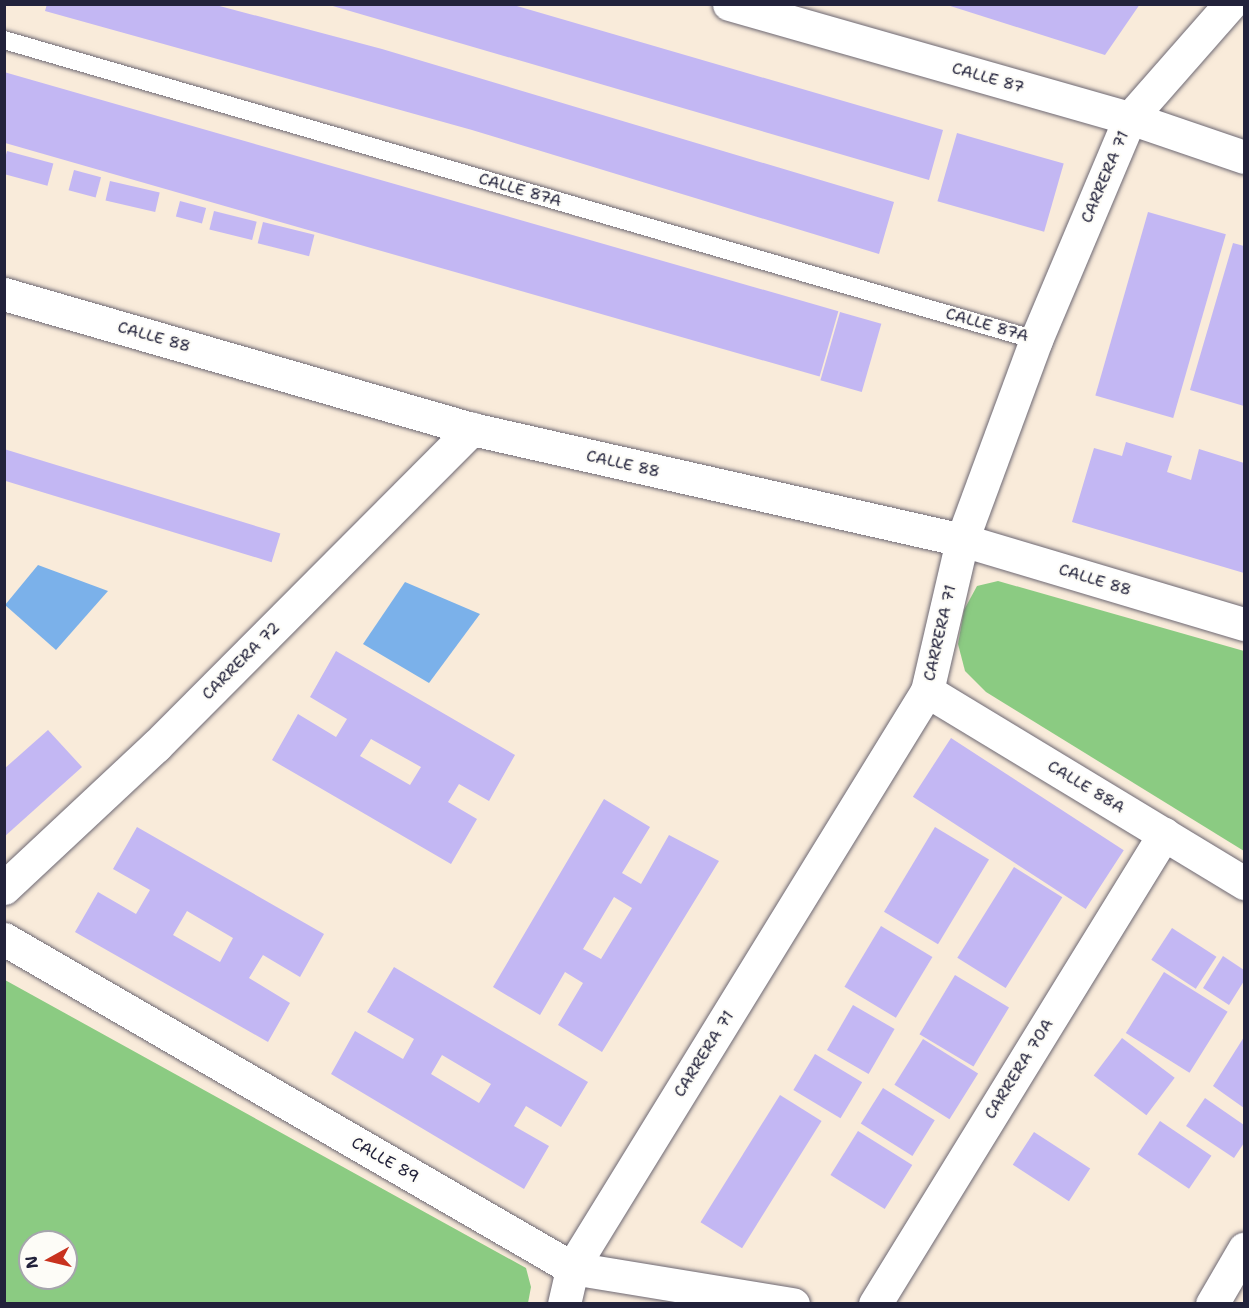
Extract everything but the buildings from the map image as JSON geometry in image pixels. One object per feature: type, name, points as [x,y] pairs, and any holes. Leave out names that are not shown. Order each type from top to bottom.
[{"type":"street","name":"CALLE 87","points":[[729,4],[1130,118],[1245,157]]},
{"type":"street","name":"CARRERA 71","points":[[564,1304],[572,1268],[927,691],[962,540],[1036,340],[1130,118],[1230,4]]},
{"type":"street","name":"CALLE 88","points":[[4,294],[472,429],[962,540],[1245,624]]},
{"type":"street","name":"CARRERA 72","points":[[4,888],[156,746],[472,429]]},
{"type":"street","name":"CALLE 88A","points":[[927,691],[1245,883]]},
{"type":"street","name":"CARRERA 70A","points":[[875,1304],[1164,834]]},
{"type":"street","name":"CALLE 89","points":[[4,939],[572,1268],[793,1304]]},
{"type":"street","points":[[1212,1304],[1245,1249]]},
{"type":"lane","name":"CALLE 87A","points":[[4,40],[1036,340]]},
{"type":"green space","points":[[998,581],[1244,651],[1244,851],[986,692],[965,671],[958,644],[964,610],[977,586]]},
{"type":"green space","points":[[5,980],[526,1268],[531,1287],[528,1303],[5,1303]]},
{"type":"water","points":[[38,565],[108,591],[56,650],[5,605]]},
{"type":"water","points":[[405,582],[480,614],[429,683],[363,644]]}]
